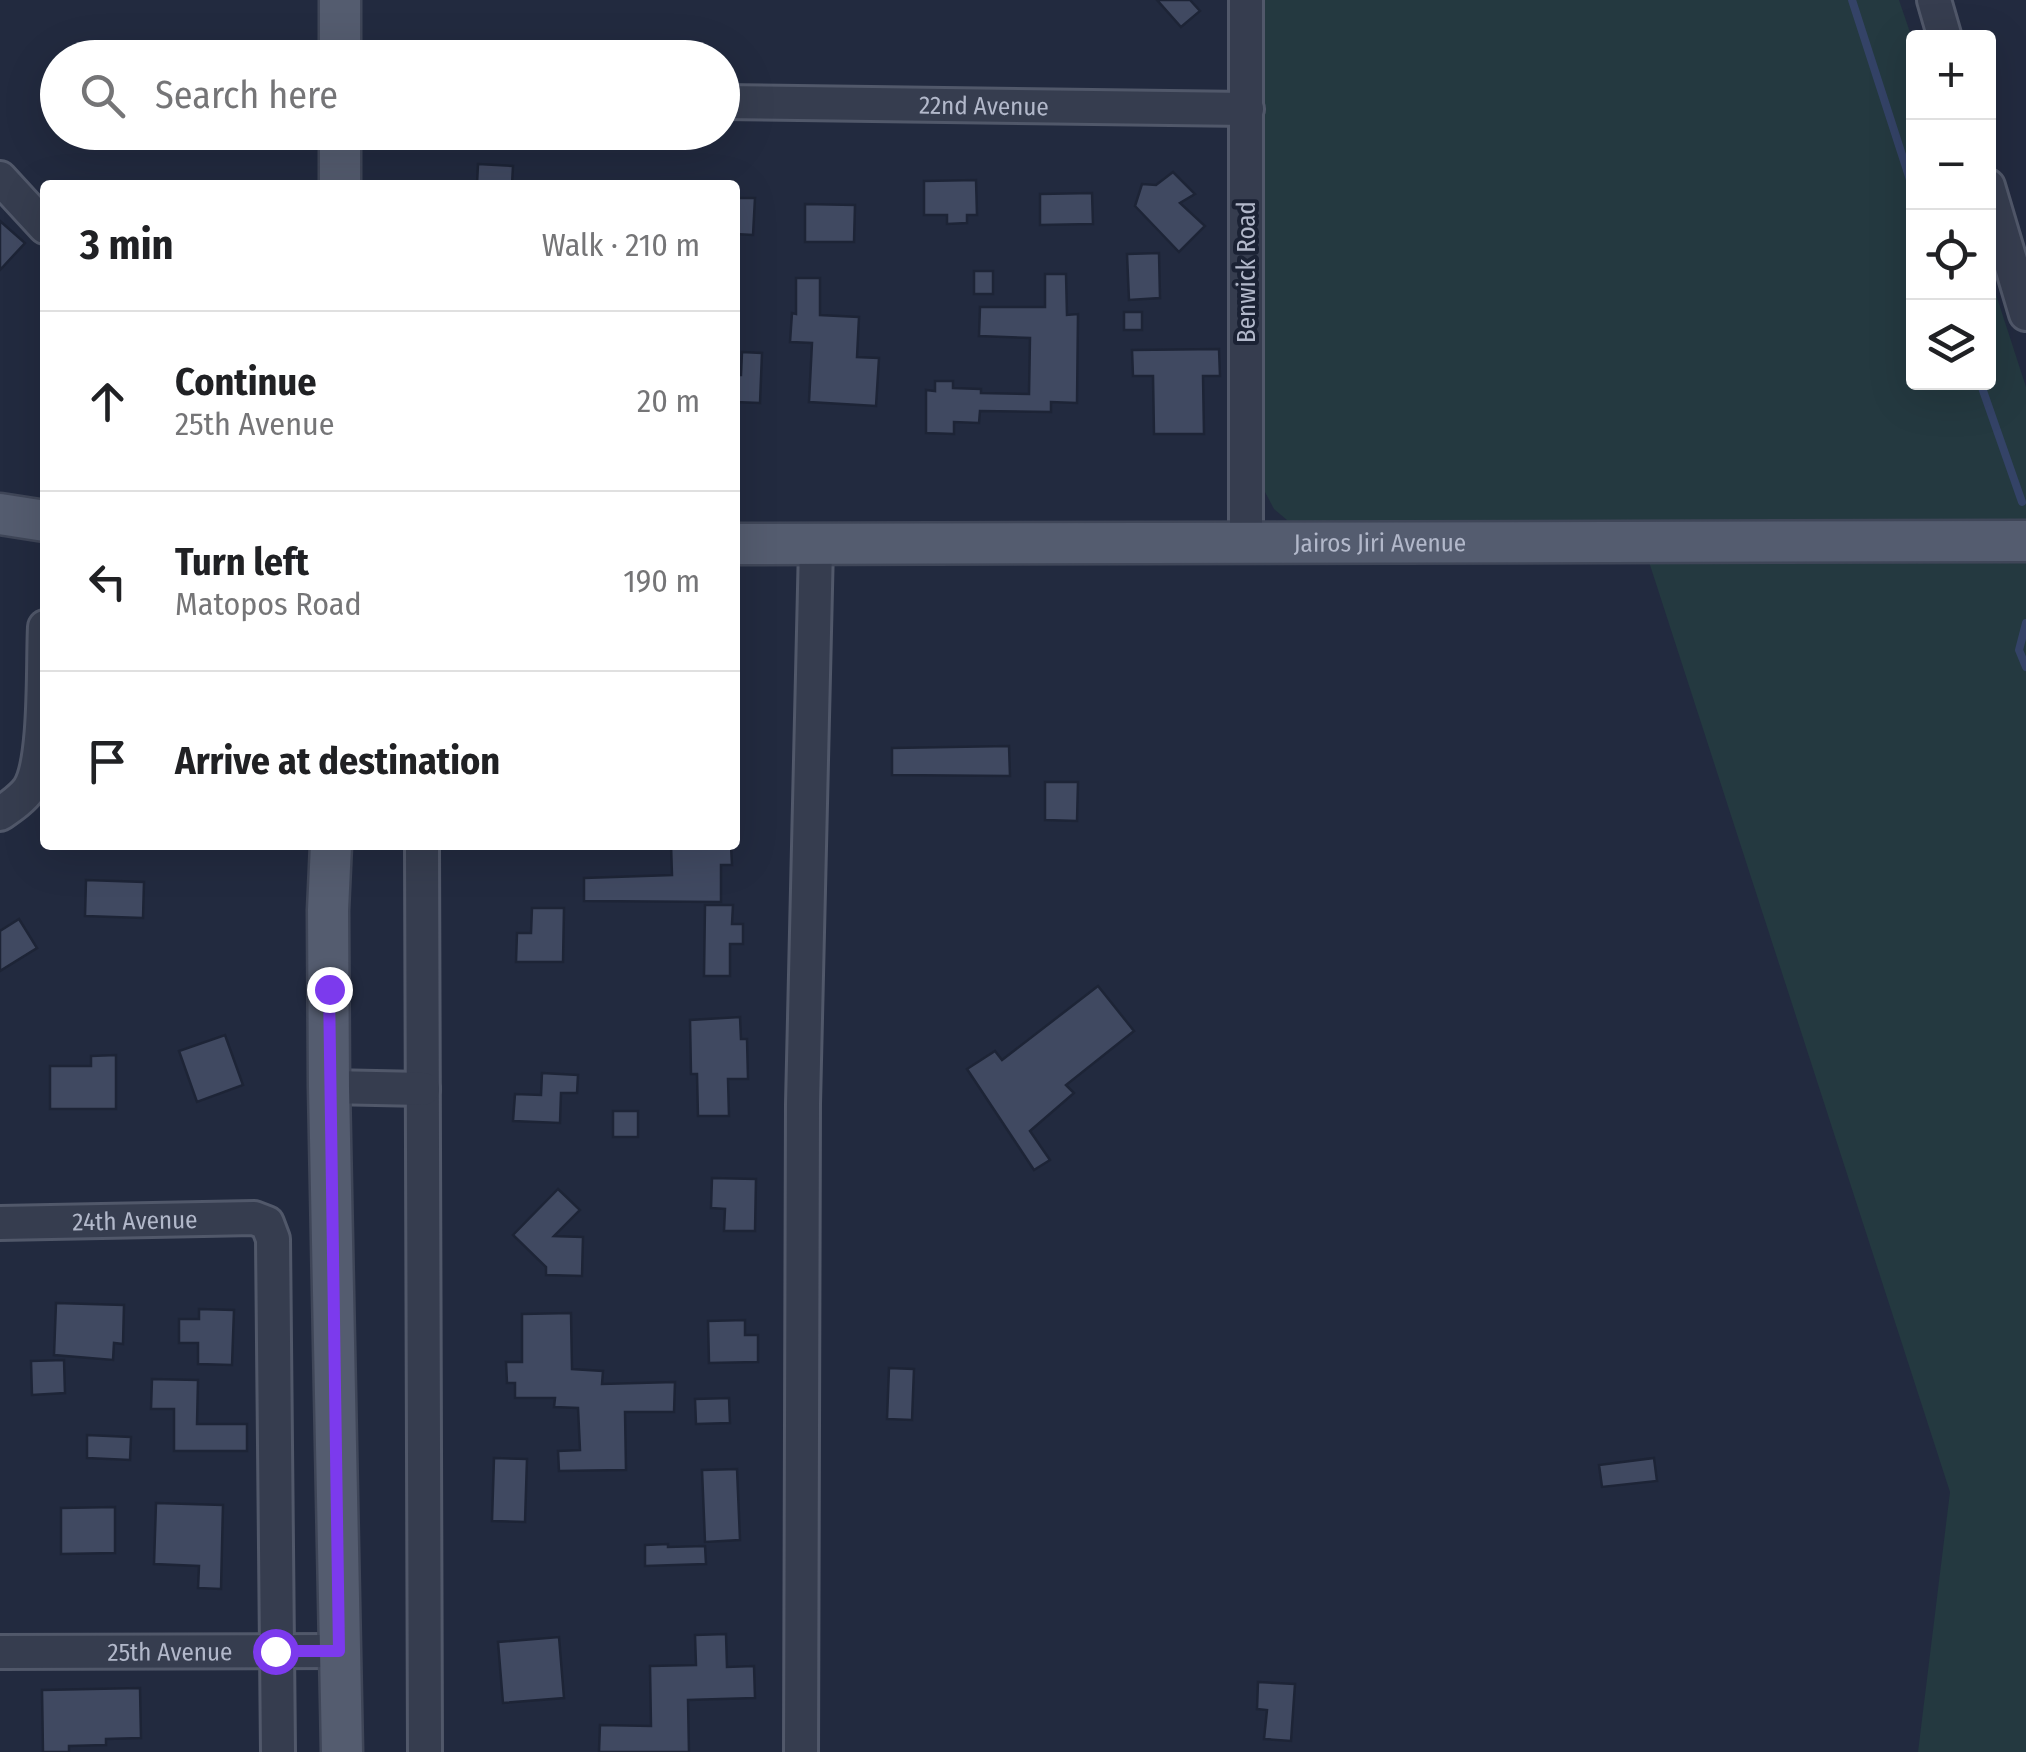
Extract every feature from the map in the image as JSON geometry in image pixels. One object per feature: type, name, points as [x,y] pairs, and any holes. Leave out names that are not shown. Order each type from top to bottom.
[{"type":"main road","points":[[340,0],[340,40]]},
{"type":"main road","points":[[340,150],[340,180]]},
{"type":"main road","points":[[0,514],[40,521]]},
{"type":"main road","name":"Jairos Jiri Avenue","points":[[740,544],[2026,540]]},
{"type":"main road","points":[[332,850],[328,910],[330,1087],[342,1752]]},
{"type":"street","name":"Benwick Road","points":[[1246,0],[1246,544]]},
{"type":"street","points":[[1934,0],[1943,30]]},
{"type":"street","name":"22nd Avenue","points":[[740,102],[1246,108]]},
{"type":"street","points":[[0,178],[40,222]]},
{"type":"street","points":[[1995,210],[2026,314]]},
{"type":"street","points":[[802,1752],[802,1124],[816,546]]},
{"type":"street","points":[[0,814],[28,790],[40,750]]},
{"type":"street","points":[[422,850],[426,1752]]},
{"type":"street","points":[[330,1087],[423,1089]]},
{"type":"street","name":"24th Avenue","points":[[0,1223],[254,1218],[267,1223],[272,1239],[275,1651]]},
{"type":"street","points":[[275,1651],[278,1752]]},
{"type":"street","name":"25th Avenue","points":[[0,1652],[339,1651]]},
{"type":"shaded area","points":[[1258,0],[1899,0],[1909,30],[1906,30],[1906,390],[1996,390],[1996,295],[2026,387],[2026,1752],[1918,1752],[1950,1492],[1639,531],[1300,531],[1274,509],[1255,473]]},
{"type":"building","points":[[1157,0],[1190,0],[1200,11],[1181,27]]},
{"type":"building","points":[[478,164],[513,166],[512,180],[477,180]]},
{"type":"building","points":[[1173,172],[1195,194],[1180,203],[1205,226],[1179,252],[1135,206],[1142,184],[1156,185]]},
{"type":"building","points":[[976,180],[977,215],[967,215],[967,223],[947,224],[947,215],[924,215],[924,181]]},
{"type":"building","points":[[1092,193],[1093,224],[1040,225],[1040,194]]},
{"type":"building","points":[[740,198],[755,198],[753,235],[740,234]]},
{"type":"building","points":[[805,204],[855,205],[854,242],[805,242]]},
{"type":"building","points":[[0,221],[25,243],[0,270]]},
{"type":"building","points":[[1159,253],[1160,298],[1129,300],[1127,254]]},
{"type":"building","points":[[974,271],[993,271],[993,294],[974,294]]},
{"type":"building","points":[[1045,274],[1066,274],[1067,315],[1078,314],[1077,403],[1051,402],[1051,412],[980,411],[979,423],[954,422],[954,434],[926,433],[926,390],[935,391],[935,381],[953,381],[953,388],[981,389],[981,393],[1029,394],[1030,338],[979,336],[980,307],[1045,307]]},
{"type":"building","points":[[796,278],[820,278],[820,315],[859,317],[857,357],[879,358],[876,406],[809,402],[812,343],[790,342],[792,313],[796,314]]},
{"type":"building","points":[[1124,312],[1142,312],[1142,330],[1124,330]]},
{"type":"building","points":[[1219,349],[1220,376],[1203,376],[1204,434],[1154,434],[1153,376],[1133,376],[1132,350]]},
{"type":"building","points":[[742,352],[762,353],[760,403],[740,402]]},
{"type":"building","points":[[1009,746],[1010,776],[892,775],[892,748]]},
{"type":"building","points":[[1045,782],[1078,782],[1077,821],[1045,820]]},
{"type":"building","points":[[671,850],[731,850],[732,865],[721,865],[721,902],[584,901],[584,878],[672,875]]},
{"type":"building","points":[[86,880],[144,882],[143,918],[85,916]]},
{"type":"building","points":[[705,905],[733,905],[732,924],[743,924],[743,944],[730,944],[730,976],[704,976]]},
{"type":"building","points":[[532,908],[564,908],[563,962],[516,962],[517,933],[531,933]]},
{"type":"building","points":[[19,919],[37,948],[0,971],[0,931]]},
{"type":"building","points":[[1098,986],[1134,1031],[1066,1085],[1074,1093],[1030,1131],[1050,1160],[1034,1170],[967,1069],[995,1051],[1002,1060]]},
{"type":"building","points":[[740,1017],[741,1039],[747,1039],[748,1079],[728,1079],[729,1116],[698,1116],[697,1074],[691,1074],[690,1020]]},
{"type":"building","points":[[225,1035],[243,1085],[197,1102],[179,1051]]},
{"type":"building","points":[[116,1055],[116,1109],[50,1109],[50,1066],[91,1066],[91,1056]]},
{"type":"building","points":[[542,1073],[578,1075],[577,1093],[561,1093],[560,1123],[513,1121],[515,1094],[541,1095]]},
{"type":"building","points":[[613,1111],[638,1111],[638,1137],[613,1137]]},
{"type":"building","points":[[712,1178],[756,1179],[755,1231],[724,1231],[725,1209],[711,1208]]},
{"type":"building","points":[[558,1189],[580,1210],[554,1236],[583,1237],[582,1276],[546,1275],[546,1267],[513,1235]]},
{"type":"building","points":[[56,1303],[124,1305],[123,1344],[114,1343],[113,1360],[54,1355]]},
{"type":"building","points":[[199,1309],[234,1310],[232,1365],[198,1364],[198,1343],[179,1343],[179,1319],[199,1319]]},
{"type":"building","points":[[571,1313],[572,1369],[603,1371],[602,1384],[675,1382],[674,1412],[625,1412],[626,1470],[559,1471],[558,1451],[580,1450],[578,1408],[554,1407],[555,1398],[515,1398],[515,1383],[507,1383],[506,1362],[522,1362],[522,1314]]},
{"type":"building","points":[[745,1320],[745,1335],[758,1335],[758,1362],[709,1363],[708,1321]]},
{"type":"building","points":[[64,1360],[65,1393],[32,1395],[31,1361]]},
{"type":"building","points":[[889,1368],[914,1369],[912,1420],[887,1419]]},
{"type":"building","points":[[152,1379],[198,1380],[197,1424],[247,1424],[247,1451],[174,1451],[174,1409],[151,1409]]},
{"type":"building","points":[[729,1398],[730,1423],[696,1424],[695,1399]]},
{"type":"building","points":[[87,1435],[131,1437],[130,1460],[87,1458]]},
{"type":"building","points":[[494,1458],[527,1459],[525,1522],[492,1521]]},
{"type":"building","points":[[1654,1458],[1657,1481],[1602,1487],[1599,1465]]},
{"type":"building","points":[[737,1469],[740,1540],[705,1542],[702,1470]]},
{"type":"building","points":[[156,1503],[223,1505],[221,1589],[198,1588],[199,1566],[154,1564]]},
{"type":"building","points":[[115,1507],[115,1553],[61,1554],[61,1508]]},
{"type":"building","points":[[645,1545],[705,1546],[706,1564],[645,1566]]},
{"type":"building","points":[[726,1634],[727,1667],[754,1666],[755,1698],[688,1700],[689,1752],[599,1752],[600,1725],[651,1726],[650,1666],[696,1665],[695,1635]]},
{"type":"building","points":[[559,1637],[564,1698],[503,1703],[498,1642]]},
{"type":"building","points":[[1258,1682],[1295,1684],[1291,1741],[1264,1739],[1267,1710],[1257,1709]]},
{"type":"building","points":[[140,1688],[141,1738],[106,1739],[106,1745],[69,1746],[69,1752],[43,1752],[42,1690]]},
{"type":"waterway","points":[[1852,0],[1906,167]]},
{"type":"waterway","points":[[1983,390],[2022,502]]},
{"type":"waterway","points":[[2026,623],[2019,650],[2026,667]]},
{"type":"route","points":[[275,1651],[339,1651],[329,989]]}]
